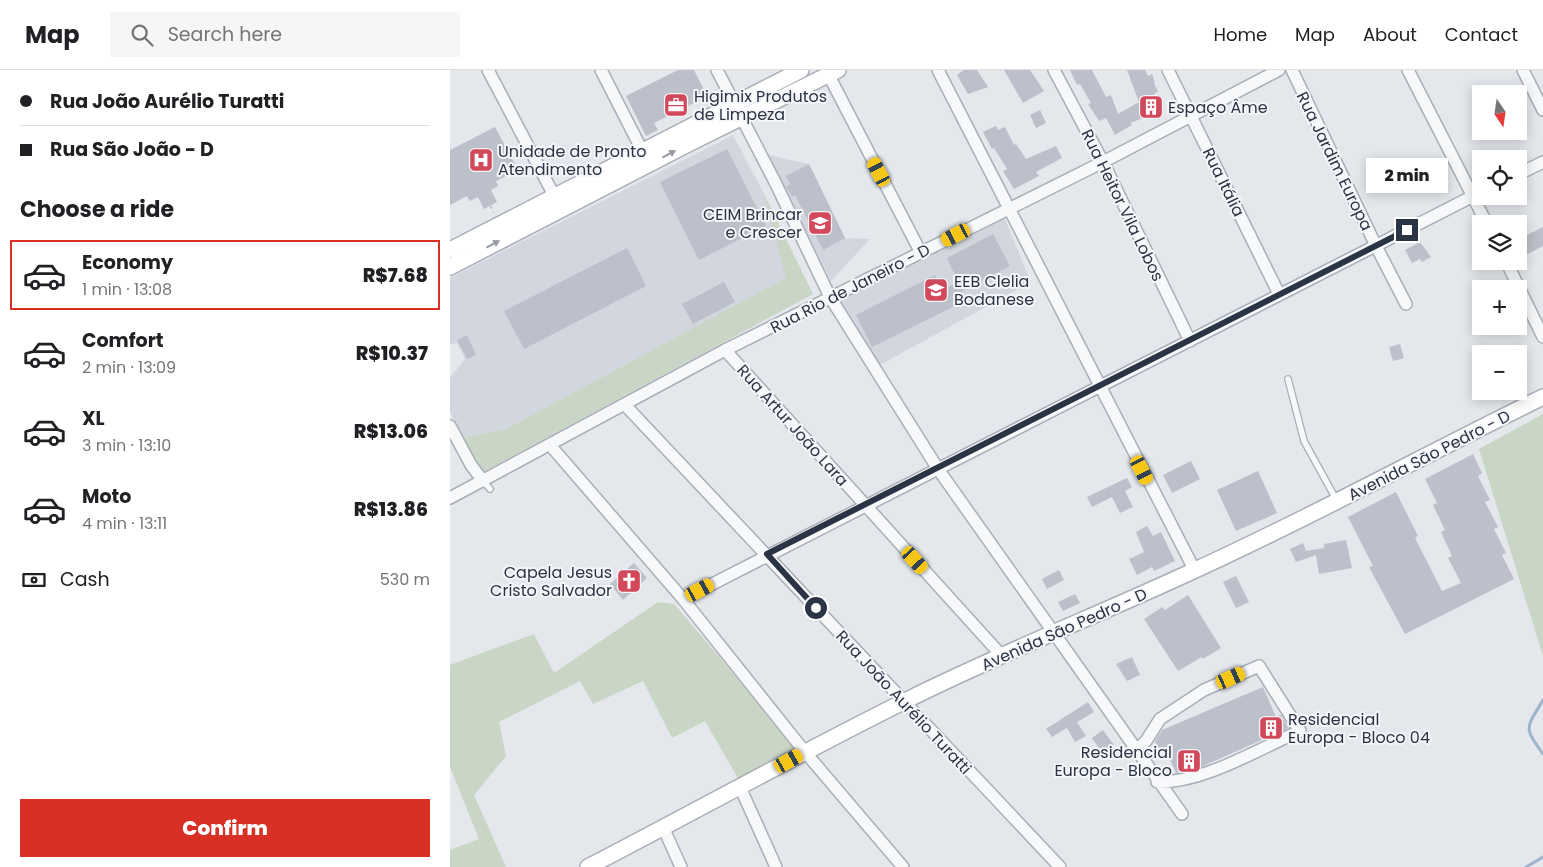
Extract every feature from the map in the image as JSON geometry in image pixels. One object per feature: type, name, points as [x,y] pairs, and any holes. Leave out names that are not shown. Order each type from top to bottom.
[{"type":"street","points":[[488,70],[557,203]]},
{"type":"street","points":[[601,70],[646,158]]},
{"type":"street","points":[[717,70],[776,184],[830,297],[938,469],[1053,634],[1137,750],[1157,782],[1182,814]]},
{"type":"street","points":[[450,250],[557,203],[646,158],[690,143],[801,70]]},
{"type":"street","points":[[938,70],[1194,571]]},
{"type":"street","name":"Rua Heitor Vila Lobos","points":[[1054,70],[1103,162],[1190,341]]},
{"type":"street","name":"Rua Itália","points":[[1168,70],[1279,294]]},
{"type":"street","name":"Rua Rio de Janeiro - D","points":[[450,498],[487,485],[550,445],[725,350],[1103,162],[1280,70]]},
{"type":"street","name":"Rua Jardim Europa","points":[[1292,70],[1376,246],[1406,304]]},
{"type":"street","points":[[1408,70],[1472,183]]},
{"type":"street","points":[[1523,70],[1543,110]]},
{"type":"street","points":[[646,158],[684,129],[738,111],[830,72],[921,252]]},
{"type":"street","points":[[684,129],[690,143]]},
{"type":"street","points":[[1527,170],[1543,162]]},
{"type":"street","points":[[683,599],[767,554],[1472,197]]},
{"type":"street","points":[[450,267],[557,203]]},
{"type":"street","points":[[1510,270],[1543,336]]},
{"type":"street","name":"Rua Artur João Lara","points":[[725,350],[1001,655]]},
{"type":"street","name":"Avenida São Pedro - D","points":[[588,867],[637,836],[663,828],[903,702],[1001,655],[1194,571],[1338,503],[1420,458],[1543,397]]},
{"type":"street","name":"Rua João Aurélio Turatti","points":[[625,405],[1060,867]]},
{"type":"street","points":[[450,426],[471,465],[487,485]]},
{"type":"street","points":[[550,445],[683,599],[805,752],[903,867]]},
{"type":"street","points":[[1137,750],[1160,718],[1204,690],[1259,666],[1300,730],[1198,775],[1174,782],[1157,782]]},
{"type":"street","points":[[740,787],[776,867]]},
{"type":"street","points":[[663,828],[681,867]]},
{"type":"lane","points":[[1288,379],[1304,441],[1338,503]]},
{"type":"shaded area","points":[[733,135],[763,192],[787,278],[506,429],[463,438],[450,412],[450,378],[465,359],[457,343],[450,344],[450,278]]},
{"type":"shaded area","name":"CEIM Brincar e Crescer","points":[[768,155],[809,164],[845,238],[870,239],[831,281]]},
{"type":"shaded area","name":"EEB Clelia Bodanese","points":[[1004,217],[1031,282],[878,366],[839,299]]},
{"type":"green space","points":[[763,192],[813,294],[483,472],[463,438],[506,429],[786,278]]},
{"type":"green space","points":[[1543,414],[1543,656],[1479,449]]},
{"type":"green space","points":[[658,602],[674,604],[797,748],[739,780],[705,721],[672,738],[643,681],[593,704],[580,681],[499,722],[506,756],[474,795],[506,867],[450,867],[450,850],[479,839],[450,767],[450,665],[534,634],[554,673]]},
{"type":"building","points":[[678,70],[694,70],[705,92],[700,94],[702,99],[654,123],[658,130],[646,136],[626,96]]},
{"type":"building","points":[[964,70],[977,70],[988,87],[968,94],[957,75]]},
{"type":"building","points":[[1004,70],[1030,70],[1044,91],[1023,103]]},
{"type":"building","points":[[1070,70],[1092,70],[1106,97],[1111,95],[1118,114],[1139,102],[1127,70],[1145,70],[1148,76],[1152,74],[1158,92],[1154,94],[1162,111],[1130,123],[1132,125],[1115,135],[1106,118],[1099,121],[1088,104],[1091,103],[1080,84],[1077,85]]},
{"type":"building","points":[[1040,110],[1046,123],[1036,128],[1030,115]]},
{"type":"building","points":[[996,126],[998,130],[1005,127],[1014,145],[1016,144],[1026,159],[1056,146],[1062,158],[1036,172],[1039,176],[1014,189],[1003,171],[1007,169],[994,148],[992,149],[983,132]]},
{"type":"building","name":"Unidade de Pronto Atendimento","points":[[495,127],[518,170],[496,181],[498,186],[491,190],[497,202],[484,209],[478,197],[470,201],[467,196],[450,205],[450,150]]},
{"type":"building","points":[[727,149],[766,226],[699,260],[660,182]]},
{"type":"building","points":[[809,164],[845,238],[823,250],[795,195],[792,197],[786,186],[790,184],[786,176]]},
{"type":"building","points":[[1543,227],[1543,246],[1527,254],[1527,235]]},
{"type":"building","points":[[993,234],[1010,266],[962,291],[967,300],[872,347],[856,315],[935,275],[943,290],[958,282],[947,258]]},
{"type":"building","points":[[1420,242],[1431,257],[1422,262],[1420,259],[1412,263],[1405,250]]},
{"type":"building","points":[[627,248],[646,286],[524,349],[504,311]]},
{"type":"building","points":[[724,282],[735,302],[693,324],[682,304]]},
{"type":"building","points":[[467,335],[476,355],[467,359],[457,340]]},
{"type":"building","points":[[1400,344],[1404,358],[1393,361],[1389,347]]},
{"type":"building","points":[[1473,454],[1482,473],[1478,476],[1490,500],[1485,502],[1498,527],[1494,529],[1506,553],[1502,555],[1514,579],[1405,634],[1369,567],[1373,566],[1348,517],[1396,492],[1418,536],[1415,538],[1442,591],[1461,583],[1448,558],[1452,556],[1441,532],[1445,530],[1433,505],[1437,503],[1425,479]]},
{"type":"building","points":[[1191,461],[1200,479],[1172,493],[1163,475]]},
{"type":"building","points":[[1258,471],[1277,513],[1236,531],[1217,490]]},
{"type":"building","points":[[1127,478],[1132,487],[1125,491],[1133,507],[1120,513],[1112,497],[1092,507],[1087,497]]},
{"type":"building","points":[[1147,526],[1153,536],[1161,532],[1175,561],[1154,571],[1152,567],[1137,575],[1129,559],[1144,552],[1136,532]]},
{"type":"building","points":[[1346,540],[1352,568],[1319,574],[1316,555],[1296,562],[1290,549],[1303,543],[1306,551],[1324,548],[1324,544]]},
{"type":"building","name":"Capela Jesus Cristo Salvador","points":[[634,563],[647,578],[623,600],[610,584]]},
{"type":"building","points":[[1059,570],[1064,580],[1047,589],[1042,579]]},
{"type":"building","points":[[1236,576],[1249,602],[1236,608],[1223,582]]},
{"type":"building","points":[[1075,594],[1080,603],[1063,611],[1058,602]]},
{"type":"building","points":[[1188,595],[1221,648],[1178,671],[1144,619],[1162,607],[1165,610]]},
{"type":"building","points":[[1132,657],[1140,675],[1127,681],[1116,664]]},
{"type":"building","points":[[1263,687],[1276,717],[1281,715],[1289,728],[1201,767],[1176,773],[1165,748],[1159,750],[1155,741],[1162,730]]},
{"type":"building","points":[[1088,702],[1094,712],[1077,722],[1086,736],[1075,742],[1067,728],[1052,737],[1046,729]]},
{"type":"building","points":[[1103,730],[1114,745],[1102,753],[1092,738]]},
{"type":"waterway","points":[[1543,700],[1529,727],[1532,738],[1543,754]]},
{"type":"waterway","points":[[1526,867],[1543,857]]},
{"type":"place","name":"Higimix Produtos de Limpeza","points":[[676,105]]},
{"type":"place","name":"Espaço Âme","points":[[1151,107]]},
{"type":"place","name":"Unidade de Pronto Atendimento","points":[[481,160]]},
{"type":"place","name":"CEIM Brincar e Crescer","points":[[820,223]]},
{"type":"place","name":"EEB Clelia Bodanese","points":[[936,290]]},
{"type":"place","name":"Capela Jesus Cristo Salvador","points":[[629,581]]},
{"type":"place","name":"Residencial Europa - Bloco 04","points":[[1271,728]]},
{"type":"place","name":"Residencial Europa - Bloco","points":[[1189,761]]},
{"type":"route","points":[[816,608],[767,554],[1407,230]]}]
